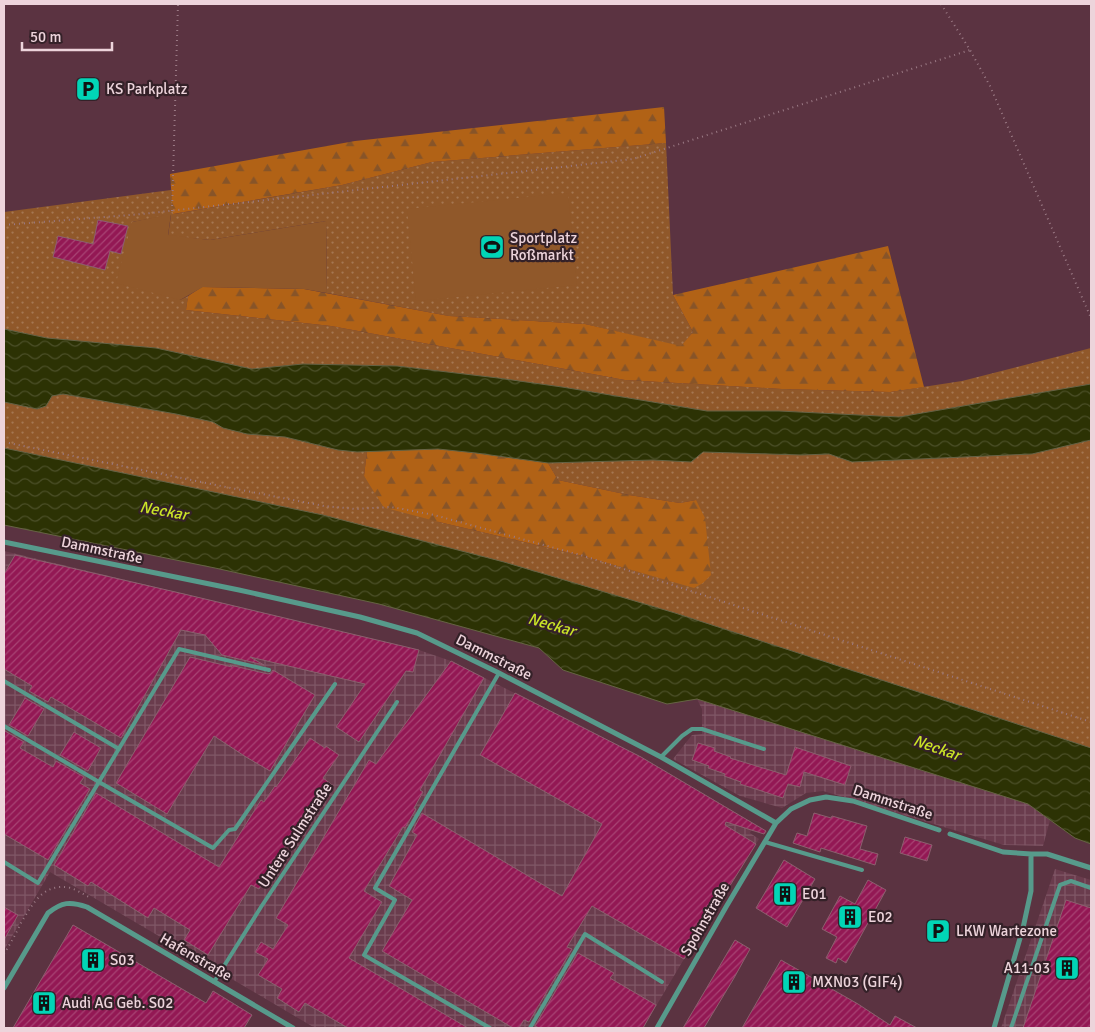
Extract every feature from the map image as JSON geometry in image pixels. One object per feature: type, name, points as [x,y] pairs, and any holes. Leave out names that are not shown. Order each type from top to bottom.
[{"type":"street","name":"Dammstraße","points":[[4,542],[239,590],[368,619],[417,634],[661,757],[776,823],[791,808],[810,800],[826,797],[853,801],[939,830]]},
{"type":"street","name":"Spohnstraße","points":[[657,1028],[776,823]]},
{"type":"street","name":"Dammstraße","points":[[950,834],[1003,852],[1047,854],[1091,868]]},
{"type":"street","points":[[994,1028],[1023,928],[1030,891],[1031,854]]},
{"type":"street","name":"Hafenstraße","points":[[4,988],[48,914],[56,907],[76,903],[87,907],[293,1028]]},
{"type":"lane","points":[[4,862],[38,882],[179,649],[269,670]]},
{"type":"lane","points":[[490,1028],[364,955],[395,900],[374,888],[499,674]]},
{"type":"lane","points":[[4,681],[119,749]]},
{"type":"lane","points":[[4,726],[213,848],[229,830],[235,828],[335,684]]},
{"type":"lane","name":"Untere Sulmstraße","points":[[214,982],[397,702]]},
{"type":"lane","points":[[661,757],[682,736],[692,729],[702,729],[764,749]]},
{"type":"lane","points":[[765,842],[862,870]]},
{"type":"lane","points":[[1010,1028],[1060,885],[1071,881],[1091,888]]},
{"type":"lane","points":[[530,1028],[585,934],[662,982]]},
{"type":"path","points":[[172,211],[178,4]]},
{"type":"path","points":[[941,4],[990,86],[1091,318]]},
{"type":"path","points":[[4,225],[172,211],[633,159],[970,50]]},
{"type":"path","points":[[4,442],[324,506],[356,509],[390,507],[452,520],[584,556],[1091,722]]},
{"type":"path","points":[[38,892],[41,895]]},
{"type":"shaded area","points":[[666,143],[673,295],[693,332],[681,347],[585,324],[449,316],[327,293],[326,221],[210,240],[168,236],[171,215],[132,222],[180,300],[188,296],[186,310],[331,326],[625,380],[782,389],[890,392],[962,381],[1091,348],[1091,384],[899,417],[779,411],[707,411],[562,387],[397,366],[303,364],[252,369],[156,348],[47,338],[4,329],[4,212],[171,190],[174,214],[342,185],[432,162]]},
{"type":"shaded area","name":"Sportplatz Roßmarkt","points":[[568,193],[577,285],[416,301],[407,209]]},
{"type":"shaded area","points":[[171,214],[168,235],[210,240],[326,221],[327,293],[304,289],[203,287],[180,300],[116,283],[132,222]]},
{"type":"shaded area","points":[[63,394],[213,422],[223,428],[247,434],[285,437],[338,450],[367,451],[364,476],[439,522],[583,556],[694,587],[696,500],[680,503],[629,495],[558,480],[548,463],[653,460],[691,462],[703,452],[829,454],[852,462],[1032,454],[1091,440],[1091,748],[675,613],[323,515],[4,448],[4,402],[37,409],[46,406],[52,396]]},
{"type":"shaded area","points":[[4,551],[419,650],[451,661],[641,757],[754,824],[750,833],[759,839],[643,1028],[315,1028],[50,872],[4,950]]},
{"type":"shaded area","points":[[697,699],[1028,804],[1050,820],[1043,846],[1004,845],[823,791],[806,793],[782,808],[740,796],[673,759],[692,735],[702,734],[702,709]]},
{"type":"shaded area","points":[[1055,869],[1091,880],[1091,1028],[1001,1028]]},
{"type":"green space","points":[[664,107],[666,143],[432,162],[342,185],[173,214],[170,174],[355,141]]},
{"type":"green space","points":[[888,246],[924,387],[890,392],[782,389],[625,380],[331,326],[186,310],[188,296],[202,287],[304,289],[449,316],[585,324],[681,346],[693,332],[673,295]]},
{"type":"green space","points":[[438,449],[548,463],[558,480],[629,495],[680,503],[696,500],[705,518],[711,575],[694,588],[583,556],[439,522],[383,506],[364,476],[367,451]]},
{"type":"water","points":[[4,329],[47,338],[156,348],[252,369],[303,364],[397,366],[562,387],[707,411],[779,411],[899,417],[1091,384],[1091,440],[1032,454],[852,462],[829,454],[703,452],[691,462],[653,460],[548,463],[438,449],[357,452],[338,450],[285,437],[247,434],[223,428],[213,422],[63,394],[52,396],[46,406],[37,409],[4,402]]},
{"type":"water","name":"Neckar","points":[[4,448],[323,515],[504,562],[675,613],[1091,748],[1091,844],[1075,838],[1028,804],[697,699],[667,704],[563,670],[539,648],[379,604],[4,525]]},
{"type":"building","points":[[98,220],[128,226],[121,254],[110,251],[105,270],[53,257],[58,236],[93,244]]},
{"type":"building","points":[[15,555],[419,650],[413,672],[406,671],[359,742],[336,727],[365,684],[250,657],[264,665],[222,655],[205,635],[181,630],[121,738],[51,697],[48,702],[29,691],[32,686],[4,669],[4,574]]},
{"type":"building","points":[[190,657],[268,674],[273,670],[315,695],[270,771],[214,736],[167,814],[116,783]]},
{"type":"building","points":[[451,661],[484,678],[420,790],[423,792],[414,808],[416,809],[364,891],[382,902],[349,958],[468,1028],[348,1028],[305,1003],[299,1012],[277,998],[282,989],[258,975],[268,959],[255,952],[261,942],[273,949],[288,925],[276,918],[369,760],[376,764]]},
{"type":"building","points":[[515,693],[641,757],[766,831],[764,834],[726,822],[725,825],[756,844],[684,959],[592,906],[567,947],[572,949],[529,1022],[524,1020],[519,1028],[513,1028],[382,951],[412,900],[389,886],[417,835],[412,832],[422,813],[562,896],[602,824],[480,755]]},
{"type":"building","points":[[25,698],[44,709],[28,736],[9,725]]},
{"type":"building","points":[[5,731],[24,742],[20,748],[53,767],[56,761],[84,777],[80,783],[90,789],[48,860],[4,834]]},
{"type":"building","points":[[74,732],[101,748],[88,771],[60,755]]},
{"type":"building","points":[[310,738],[339,755],[323,778],[331,784],[299,824],[259,889],[251,885],[208,955],[184,940],[190,930],[154,908],[148,918],[91,882],[88,886],[54,865],[96,793],[219,867],[261,800],[264,802],[276,787]]},
{"type":"building","points":[[698,743],[715,748],[714,751],[730,758],[786,775],[795,747],[851,766],[845,785],[804,772],[800,787],[788,784],[783,798],[740,784],[741,782],[724,776],[725,774],[708,768],[709,766],[692,760]]},
{"type":"building","points":[[814,813],[867,826],[860,849],[878,854],[875,865],[821,848],[820,852],[793,843],[797,833],[807,836]]},
{"type":"building","points":[[905,837],[932,845],[927,861],[900,853]]},
{"type":"building","name":"E01","points":[[784,860],[815,879],[787,927],[756,908]]},
{"type":"building","name":"E02","points":[[868,880],[886,890],[846,963],[838,958],[836,963],[826,958],[837,937],[822,929],[840,896],[855,904]]},
{"type":"building","name":"A11-03","points":[[1066,900],[1091,908],[1091,1028],[1023,1028]]},
{"type":"building","points":[[4,907],[18,915],[4,940]]},
{"type":"building","name":"S03","points":[[73,925],[206,1003],[213,991],[252,1015],[244,1028],[13,1028]]},
{"type":"building","points":[[735,940],[750,949],[734,978],[704,1028],[683,1028]]},
{"type":"building","points":[[578,953],[614,973],[610,978],[656,1005],[643,1028],[539,1028],[535,1026]]},
{"type":"building","name":"MXN03 (GIF4)","points":[[781,960],[858,1004],[890,1025],[895,1016],[917,1028],[742,1028]]},
{"type":"place","name":"KS Parkplatz","points":[[88,89]]},
{"type":"place","name":"Sportplatz Roßmarkt","points":[[492,247]]},
{"type":"place","name":"E01","points":[[785,894]]},
{"type":"place","name":"E02","points":[[850,917]]},
{"type":"place","name":"LKW Wartezone","points":[[938,931]]},
{"type":"place","name":"S03","points":[[93,960]]},
{"type":"place","name":"A11-03","points":[[1067,968]]},
{"type":"place","name":"MXN03 (GIF4)","points":[[794,982]]},
{"type":"place","name":"Audi AG Geb. S02","points":[[44,1003]]}]
